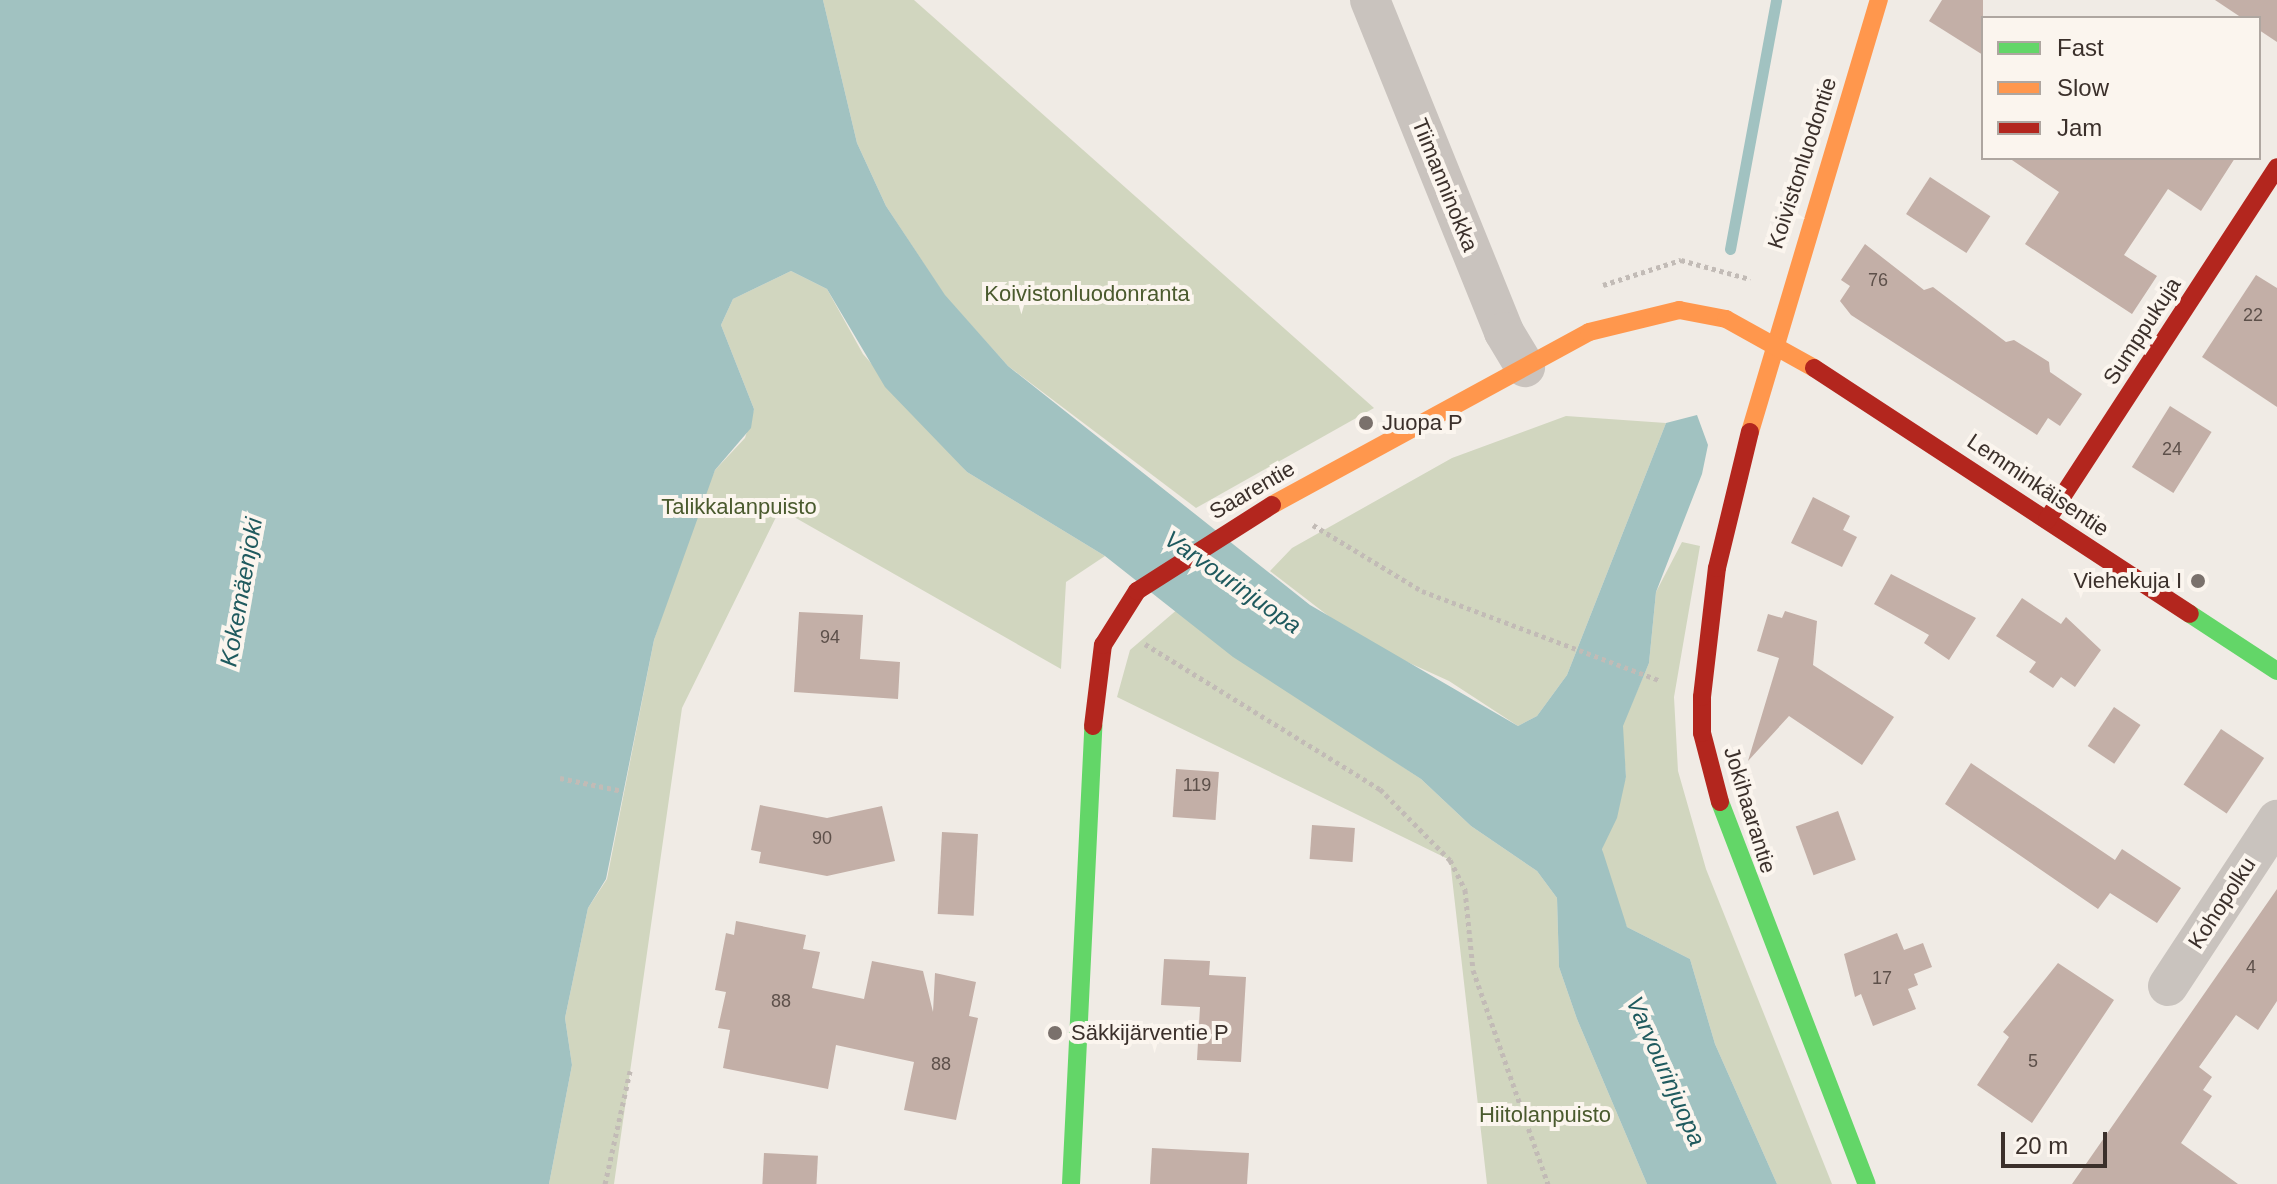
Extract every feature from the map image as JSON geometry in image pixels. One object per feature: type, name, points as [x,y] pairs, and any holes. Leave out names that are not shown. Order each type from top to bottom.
[{"type":"street","name":"Tiimanninokka","points":[[1370,0],[1504,332],[1525,367]]},
{"type":"street","name":"Koivistonluodontie","points":[[1772,340],[1879,0]]},
{"type":"street","name":"Sumppukuja","points":[[2047,520],[2277,167]]},
{"type":"street","name":"Saarentie","points":[[1071,1184],[1094,710],[1103,645],[1137,591],[1245,520],[1525,367],[1616,322],[1679,310],[1726,319],[1772,340]]},
{"type":"street","name":"Lemminkäisentie","points":[[1772,340],[2277,671]]},
{"type":"street","name":"Jokihaarantie","points":[[1772,340],[1717,568],[1702,733],[1728,834],[1867,1184]]},
{"type":"street","name":"Kohopolku","points":[[2168,986],[2277,820]]},
{"type":"path","points":[[1287,497],[1320,532],[1364,561],[1544,639],[1661,681]]},
{"type":"path","points":[[1114,624],[1367,780],[1450,860],[1465,890],[1473,970],[1548,1184]]},
{"type":"path","points":[[560,778],[623,791]]},
{"type":"path","points":[[605,1184],[630,1071]]},
{"type":"green space","name":"Koivistonluodonranta","points":[[823,0],[914,0],[1374,408],[1196,508],[1008,366],[945,296],[886,206],[857,143]]},
{"type":"green space","name":"Talikkalanpuisto","points":[[791,271],[827,289],[863,354],[967,472],[1105,556],[1066,582],[1061,669],[780,509],[682,708],[614,1184],[549,1184],[572,1065],[565,1018],[588,908],[607,879],[654,640],[696,513],[715,470],[745,438],[754,409],[721,325],[733,299]]},
{"type":"green space","points":[[1566,416],[1666,423],[1567,675],[1537,716],[1518,726],[1449,681],[1361,641],[1270,571],[1292,548],[1452,458]]},
{"type":"green space","points":[[1682,542],[1700,546],[1674,697],[1678,771],[1706,869],[1832,1184],[1777,1184],[1715,1044],[1690,959],[1627,927],[1606,879],[1602,848],[1626,777],[1622,726],[1649,663],[1656,592]]},
{"type":"green space","name":"Hiitolanpuisto","points":[[1179,608],[1214,641],[1421,779],[1471,826],[1537,871],[1557,898],[1559,967],[1577,1019],[1647,1184],[1487,1184],[1450,860],[1117,697],[1130,650]]},
{"type":"water","points":[[0,0],[823,0],[857,143],[886,206],[945,295],[1008,366],[1310,605],[1518,726],[1537,716],[1567,675],[1666,423],[1697,415],[1708,445],[1702,474],[1656,592],[1649,663],[1623,726],[1626,777],[1617,818],[1602,849],[1627,927],[1690,959],[1715,1044],[1777,1184],[1647,1184],[1577,1019],[1559,967],[1557,898],[1537,871],[1471,826],[1421,779],[1233,657],[1105,556],[967,472],[885,387],[827,289],[791,271],[733,299],[721,325],[754,409],[751,428],[715,470],[654,640],[606,879],[588,908],[565,1018],[572,1065],[549,1184],[0,1184]]},
{"type":"building","points":[[1942,0],[1983,0],[1981,54],[1929,21]]},
{"type":"building","points":[[2215,0],[2277,0],[2277,42],[2261,31],[2261,16],[2239,16]]},
{"type":"building","points":[[2012,160],[2234,160],[2201,211],[2168,189],[2124,255],[2157,276],[2132,314],[2025,244],[2059,192]]},
{"type":"building","points":[[1930,177],[1990,216],[1966,253],[1906,214]]},
{"type":"building","points":[[1865,244],[1924,290],[1933,287],[2006,342],[2014,340],[2049,362],[2050,372],[2082,394],[2060,426],[2048,418],[2037,435],[1851,315],[1840,301],[1850,286],[1841,280]]},
{"type":"building","points":[[2256,275],[2277,288],[2277,407],[2202,357]]},
{"type":"building","points":[[2170,406],[2212,432],[2173,493],[2132,467]]},
{"type":"building","points":[[1813,497],[1850,516],[1843,530],[1857,537],[1842,567],[1791,543]]},
{"type":"building","points":[[1891,574],[1976,618],[1949,660],[1924,643],[1929,635],[1874,604]]},
{"type":"building","points":[[2022,598],[2061,624],[2066,617],[2101,650],[2075,687],[2061,677],[2053,688],[2029,672],[2036,662],[1996,636]]},
{"type":"building","points":[[1785,611],[1817,621],[1813,665],[1894,717],[1862,765],[1789,716],[1748,761],[1779,658],[1757,651],[1768,614],[1782,618]]},
{"type":"building","points":[[799,612],[863,615],[860,659],[900,662],[898,699],[794,692]]},
{"type":"building","points":[[2114,707],[2141,725],[2114,764],[2088,746]]},
{"type":"building","points":[[2221,729],[2264,758],[2227,814],[2184,785]]},
{"type":"building","points":[[1971,763],[2115,860],[2122,849],[2181,888],[2157,923],[2110,893],[2098,909],[1945,804]]},
{"type":"building","points":[[1176,769],[1219,772],[1216,820],[1173,817]]},
{"type":"building","points":[[760,805],[827,818],[882,806],[895,861],[827,876],[759,863],[761,852],[751,850]]},
{"type":"building","points":[[1838,811],[1856,860],[1813,875],[1796,826]]},
{"type":"building","points":[[1312,825],[1355,828],[1353,862],[1310,859]]},
{"type":"building","points":[[942,832],[978,834],[974,916],[938,914]]},
{"type":"building","points":[[2277,889],[2277,1001],[2258,1030],[2236,1015],[2199,1067],[2212,1077],[2203,1090],[2212,1096],[2181,1143],[2238,1184],[2072,1184]]},
{"type":"building","points":[[736,921],[806,935],[803,949],[820,952],[812,988],[864,999],[872,961],[923,971],[933,1012],[935,973],[976,982],[969,1016],[978,1018],[956,1120],[904,1110],[914,1062],[836,1045],[828,1089],[723,1068],[730,1030],[718,1028],[726,992],[715,990],[726,933],[734,935]]},
{"type":"building","points":[[1897,933],[1904,950],[1923,943],[1932,967],[1914,974],[1918,985],[1908,989],[1916,1009],[1873,1026],[1861,994],[1855,997],[1844,954]]},
{"type":"building","points":[[1164,959],[1210,961],[1209,975],[1246,977],[1241,1062],[1197,1060],[1200,1007],[1161,1005]]},
{"type":"building","points":[[2058,963],[2114,1000],[2032,1123],[1977,1085],[2009,1037],[2003,1032]]},
{"type":"building","points":[[1152,1148],[1249,1153],[1247,1184],[1150,1184]]},
{"type":"building","points":[[764,1153],[818,1156],[816,1184],[762,1184]]},
{"type":"waterway","points":[[1730,249],[1776,0]]},
{"type":"traffic: fast","points":[[2190,614],[2277,671]]},
{"type":"traffic: fast","points":[[1071,1184],[1093,726]]},
{"type":"traffic: fast","points":[[1720,802],[1867,1184]]},
{"type":"traffic: slow","points":[[1750,432],[1879,0]]},
{"type":"traffic: slow","points":[[1272,505],[1589,332],[1679,310],[1726,319],[1814,368]]},
{"type":"traffic: jam","points":[[2047,520],[2277,167]]},
{"type":"traffic: jam","points":[[1814,368],[2190,614]]},
{"type":"traffic: jam","points":[[1720,802],[1702,733],[1702,697],[1717,568],[1750,432]]},
{"type":"traffic: jam","points":[[1093,726],[1103,645],[1137,591],[1272,505]]},
{"type":"place","name":"Juopa P","points":[[1366,423]]},
{"type":"place","name":"Viehekuja I","points":[[2198,581]]},
{"type":"place","name":"Säkkijärventie P","points":[[1055,1033]]},
{"type":"water label","name":"Varvourinjuopa","points":[[1233,582]]},
{"type":"water label","name":"Kokemäenjoki","points":[[241,592]]},
{"type":"water label","name":"Varvourinjuopa","points":[[1666,1071]]}]
